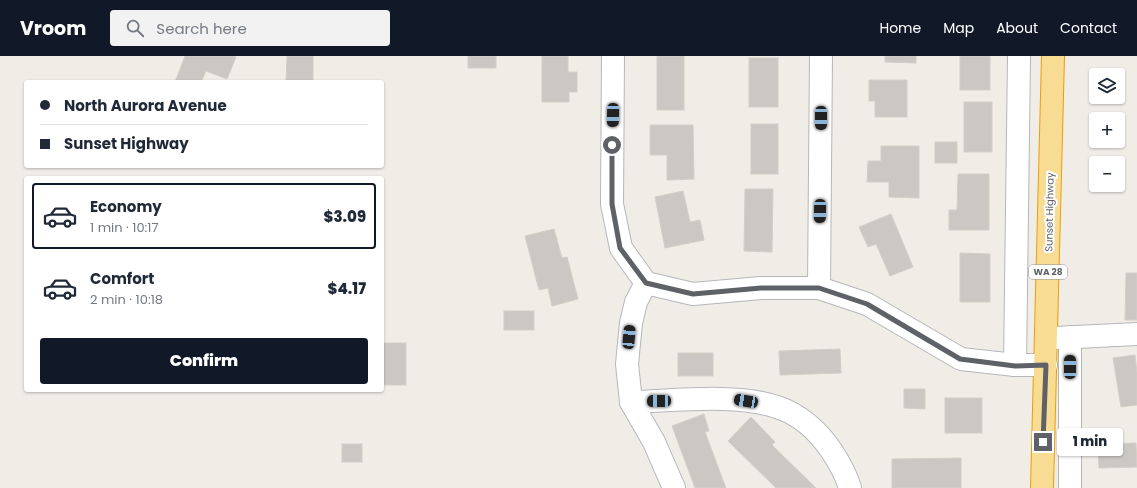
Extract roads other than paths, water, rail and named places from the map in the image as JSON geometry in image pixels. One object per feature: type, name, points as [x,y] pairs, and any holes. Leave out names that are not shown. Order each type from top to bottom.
[{"type":"highway","name":"Sunset Highway","points":[[1042,488],[1053,56]]},
{"type":"street","points":[[613,56],[612,204],[620,248],[646,283],[693,294],[761,288],[819,288],[867,304],[960,359],[1015,366],[1046,365]]},
{"type":"street","points":[[819,288],[821,56]]},
{"type":"street","points":[[1015,366],[1019,56]]},
{"type":"street","points":[[646,283],[636,302],[631,323],[627,364],[631,402],[654,442],[674,488]]},
{"type":"street","points":[[1046,338],[1137,334]]},
{"type":"street","points":[[1070,337],[1070,488]]},
{"type":"street","points":[[631,402],[734,399],[777,407],[809,425],[824,440],[847,478],[850,488]]}]
